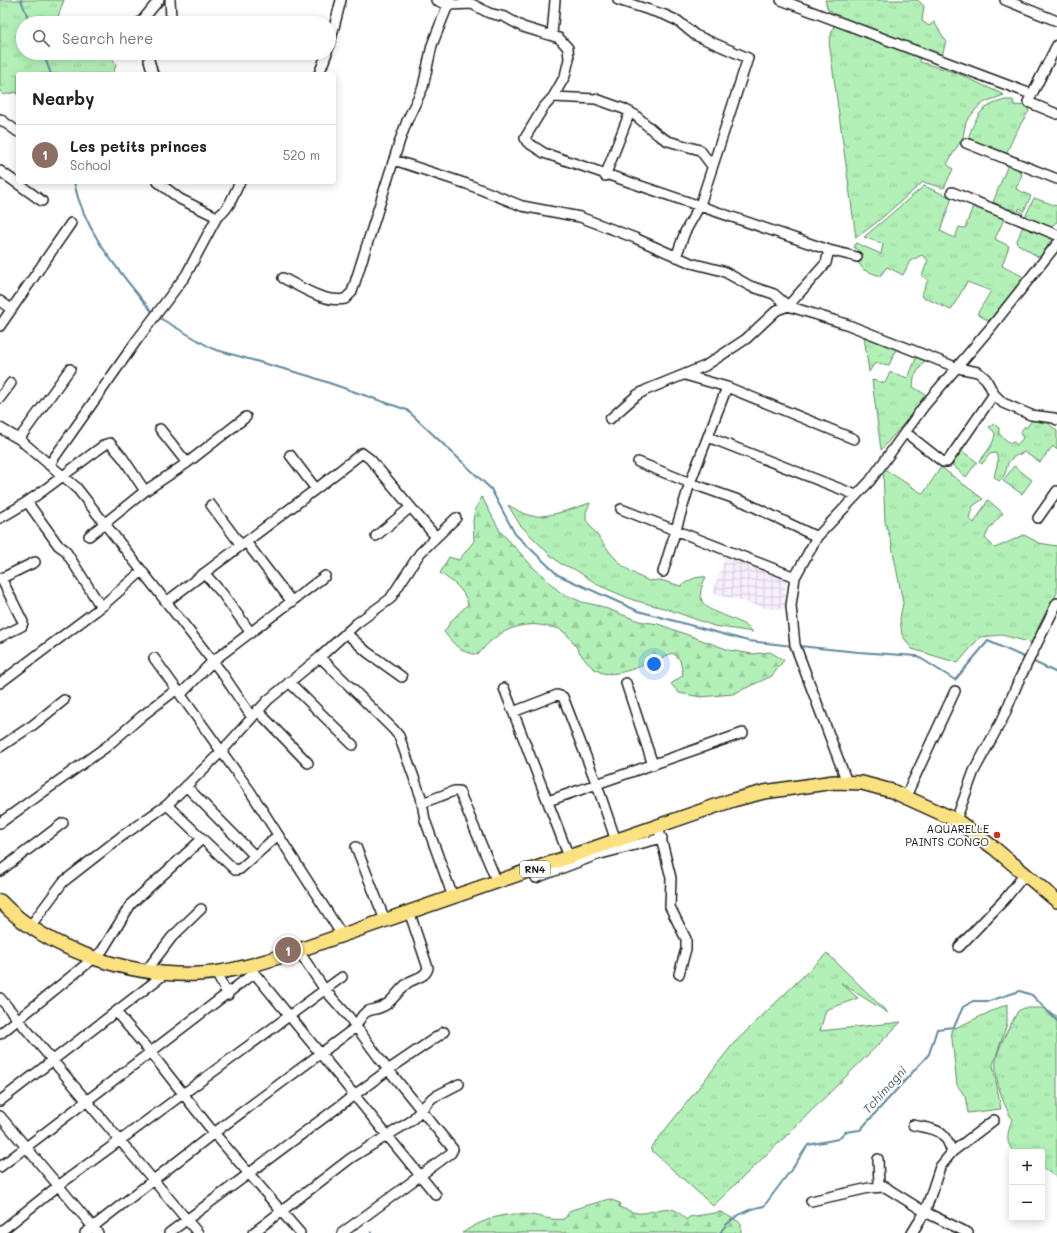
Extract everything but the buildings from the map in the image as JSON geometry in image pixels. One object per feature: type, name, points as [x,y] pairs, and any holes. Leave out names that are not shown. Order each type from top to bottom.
[{"type":"highway","name":"RN4","points":[[1,903],[31,925],[63,945],[94,958],[146,971],[166,973],[216,973],[252,970],[298,950],[616,840],[660,832],[733,800],[764,792],[816,784],[846,782],[874,786],[906,796],[956,820],[994,848],[1057,900]]},
{"type":"street","points":[[146,16],[159,0]]},
{"type":"street","points":[[170,0],[170,16]]},
{"type":"street","points":[[336,20],[341,0]]},
{"type":"street","points":[[436,0],[472,4],[489,13],[505,17],[524,27],[552,35],[564,42],[569,52],[565,76],[525,138],[527,142],[544,153],[605,176],[649,188],[829,250],[857,257]]},
{"type":"street","points":[[552,35],[555,0]]},
{"type":"street","points":[[618,0],[672,18],[695,35],[748,58],[700,205],[685,232],[676,257]]},
{"type":"street","points":[[781,0],[1031,94]]},
{"type":"street","points":[[1005,0],[1057,21]]},
{"type":"street","points":[[283,278],[324,297],[341,300],[349,297],[407,121],[423,87],[432,45],[449,2]]},
{"type":"street","points":[[1057,45],[1028,102],[1057,114]]},
{"type":"street","points":[[149,60],[152,72]]},
{"type":"street","points":[[320,72],[324,60]]},
{"type":"street","points":[[552,97],[596,99],[630,112],[658,135],[668,140],[700,150],[712,166]]},
{"type":"street","points":[[605,176],[630,112]]},
{"type":"street","points":[[0,119],[16,131]]},
{"type":"street","points":[[966,143],[1057,179]]},
{"type":"street","points":[[394,160],[467,184],[522,206],[580,218],[635,238],[691,263],[723,271],[750,286],[774,294],[788,306],[846,324],[958,368],[983,374],[994,394],[1003,403],[1015,410],[1039,417],[1049,417],[1057,420]]},
{"type":"street","points":[[0,171],[16,183]]},
{"type":"street","points":[[18,184],[42,202]]},
{"type":"street","points":[[161,184],[180,199],[216,217]]},
{"type":"street","points":[[49,465],[137,340],[186,275],[216,217],[224,213],[239,184]]},
{"type":"street","points":[[952,192],[1057,235]]},
{"type":"street","points":[[0,326],[71,223]]},
{"type":"street","points":[[846,782],[795,645],[791,606],[795,577],[817,537],[870,481],[924,406],[958,368],[1057,244]]},
{"type":"street","points":[[610,419],[637,395],[705,366],[746,339],[777,310],[788,306],[826,263],[829,250]]},
{"type":"street","points":[[0,301],[11,309]]},
{"type":"street","points":[[19,439],[70,369]]},
{"type":"street","points":[[685,375],[727,387],[854,439]]},
{"type":"street","points":[[0,398],[11,383]]},
{"type":"street","points":[[663,572],[690,483],[727,387]]},
{"type":"street","points":[[905,432],[943,462],[947,462],[994,394]]},
{"type":"street","points":[[89,536],[105,522],[129,506],[145,491],[187,463],[246,417]]},
{"type":"street","points":[[0,428],[19,439],[76,486],[254,713],[308,763]]},
{"type":"street","points":[[160,429],[187,463]]},
{"type":"street","points":[[708,437],[856,495]]},
{"type":"street","points":[[0,518],[28,503],[62,476],[106,444],[110,443],[123,458],[145,491]]},
{"type":"street","points":[[166,602],[362,453],[370,459],[436,537]]},
{"type":"street","points":[[290,455],[316,489]]},
{"type":"street","points":[[638,462],[690,483],[744,502],[817,537]]},
{"type":"street","points":[[1038,518],[1057,491]]},
{"type":"street","points":[[28,503],[58,545],[65,550],[102,607]]},
{"type":"street","points":[[211,505],[292,602]]},
{"type":"street","points":[[376,536],[411,507]]},
{"type":"street","points":[[621,509],[795,577]]},
{"type":"street","points":[[31,925],[63,882],[122,836],[167,805],[222,751],[254,713],[320,657],[357,623],[390,599],[415,559],[456,518]]},
{"type":"street","points":[[0,637],[22,626],[23,622],[1,579],[34,562]]},
{"type":"street","points":[[0,683],[102,607],[142,571]]},
{"type":"street","points":[[204,573],[222,593],[251,632]]},
{"type":"street","points":[[0,824],[106,747],[142,716],[179,692],[212,661],[325,576]]},
{"type":"street","points":[[956,820],[974,771],[1004,716],[1018,682],[1057,603]]},
{"type":"street","points":[[346,633],[367,652],[402,677]]},
{"type":"street","points":[[320,657],[393,729],[404,749],[422,803],[423,815],[453,897]]},
{"type":"street","points":[[154,658],[222,751],[342,935]]},
{"type":"street","points":[[289,682],[353,745]]},
{"type":"street","points":[[626,683],[653,765]]},
{"type":"street","points":[[504,688],[569,857]]},
{"type":"street","points":[[906,796],[955,691]]},
{"type":"street","points":[[514,712],[557,696],[563,697],[597,785],[616,840]]},
{"type":"street","points":[[0,747],[33,725],[64,700]]},
{"type":"street","points":[[548,801],[743,733]]},
{"type":"street","points":[[186,786],[254,855]]},
{"type":"street","points":[[422,803],[454,791],[459,791],[497,882]]},
{"type":"street","points":[[167,805],[235,870],[240,869],[278,835]]},
{"type":"street","points":[[0,871],[63,823]]},
{"type":"street","points":[[536,878],[660,832],[671,878],[670,907],[686,939],[686,949],[679,974]]},
{"type":"street","points":[[0,1034],[102,951],[131,904],[202,839]]},
{"type":"street","points":[[356,848],[385,920]]},
{"type":"street","points":[[959,947],[1005,899],[1025,874]]},
{"type":"street","points":[[146,971],[172,937],[201,909]]},
{"type":"street","points":[[85,1233],[95,1230],[154,1180],[214,1133],[322,1054],[356,1027],[366,1012],[386,1005],[404,985],[427,972],[428,966],[409,911]]},
{"type":"street","points":[[298,950],[325,990],[453,1149],[451,1153],[342,1233]]},
{"type":"street","points":[[0,1167],[86,1100],[228,995],[252,970],[436,1194]]},
{"type":"street","points":[[0,1101],[166,973]]},
{"type":"street","points":[[216,973],[228,995]]},
{"type":"street","points":[[0,1232],[58,1186],[342,977]]},
{"type":"street","points":[[0,998],[198,1233]]},
{"type":"street","points":[[116,1012],[151,1053],[214,1133],[300,1233]]},
{"type":"street","points":[[169,1233],[355,1094],[444,1032]]},
{"type":"street","points":[[253,1233],[352,1158],[411,1121],[432,1098],[459,1084]]},
{"type":"street","points":[[0,1116],[95,1230]]},
{"type":"street","points":[[912,1233],[925,1212],[937,1172],[952,1152],[994,1120]]},
{"type":"street","points":[[913,1125],[933,1129],[944,1134],[952,1152]]},
{"type":"street","points":[[878,1159],[879,1186]]},
{"type":"street","points":[[811,1200],[879,1186],[890,1190],[925,1212],[968,1233]]},
{"type":"shaded area","points":[[728,551],[789,574],[785,590],[787,609],[769,609],[712,593]]},
{"type":"green space","points":[[0,0],[64,0],[58,16],[16,16],[16,60],[114,60],[116,65],[114,72],[16,72],[16,92],[3,95],[0,91]]},
{"type":"green space","points":[[825,0],[918,0],[924,6],[922,21],[929,26],[934,22],[946,41],[941,60],[826,18],[832,11],[828,10]]},
{"type":"green space","points":[[834,25],[908,52],[920,59],[920,62],[957,73],[1004,95],[985,102],[976,109],[966,122],[963,137],[947,164],[953,169],[944,188],[923,182],[856,238],[829,42]]},
{"type":"green space","points":[[1005,100],[1013,100],[1014,105],[1027,106],[1029,111],[1016,133],[1006,155],[967,140],[976,118],[989,106]]},
{"type":"green space","points":[[1009,162],[1016,165],[1022,174],[1016,189],[1031,196],[1024,211],[1020,208],[1018,210],[1023,213],[1022,216],[1017,214],[1014,209],[999,209],[998,204],[993,202]]},
{"type":"green space","points":[[924,186],[952,198],[940,231],[955,238],[959,227],[965,228],[973,206],[1004,219],[995,239],[1009,246],[1002,266],[1026,278],[991,322],[977,314],[991,291],[967,282],[951,310],[921,296],[928,280],[922,276],[928,260],[922,255],[910,261],[903,275],[887,267],[880,276],[864,270],[857,261],[862,254],[854,247],[856,243],[881,254],[883,244],[864,237]]},
{"type":"green space","points":[[1034,198],[1057,206],[1057,222],[1050,227],[1027,221],[1028,218],[1025,217]]},
{"type":"green space","points":[[1023,226],[1048,235],[1051,240],[1040,258],[1016,243]]},
{"type":"green space","points":[[864,337],[897,348],[889,365],[875,363],[869,372]]},
{"type":"green space","points":[[917,356],[926,359],[914,377],[913,387],[928,396],[881,450],[872,380],[885,383],[890,372],[908,378]]},
{"type":"green space","points":[[1038,418],[1044,419],[1057,431],[1057,450],[1053,446],[1040,462],[1024,452],[1015,456],[1009,461],[1004,475],[999,481],[994,477],[998,461],[996,453],[990,454],[982,464],[979,462],[993,441],[995,433],[989,427],[994,424],[999,428],[999,434],[1010,443],[1014,442],[1017,445],[1023,438],[1020,433],[1024,427],[1027,427],[1033,419],[1036,421]]},
{"type":"green space","points":[[962,451],[977,462],[966,477],[952,465]]},
{"type":"green space","points":[[1014,466],[1032,480],[1022,494],[1003,481]]},
{"type":"green space","points":[[941,467],[983,499],[973,506],[969,518],[974,523],[988,500],[1003,513],[989,529],[985,538],[995,548],[1024,535],[1039,543],[1057,546],[1057,593],[1032,643],[1002,635],[980,637],[958,663],[912,649],[902,635],[900,618],[903,603],[891,541],[885,522],[883,468],[923,494]]},
{"type":"green space","points":[[482,497],[500,531],[534,568],[560,592],[582,602],[600,606],[639,621],[658,624],[729,650],[752,654],[770,652],[784,660],[772,676],[733,694],[701,697],[679,693],[671,684],[683,675],[680,660],[673,653],[636,668],[607,674],[593,668],[566,634],[560,629],[554,627],[528,625],[509,629],[492,640],[478,655],[458,648],[444,632],[451,621],[468,604],[461,590],[440,573],[449,557],[459,560],[474,541],[473,521],[475,509]]},
{"type":"green space","points":[[590,503],[586,512],[586,520],[612,555],[623,566],[649,581],[660,580],[681,586],[693,579],[706,577],[701,589],[701,597],[704,604],[717,613],[744,625],[753,632],[714,626],[667,609],[633,600],[600,586],[574,569],[561,564],[550,555],[520,525],[508,505],[528,515],[542,516],[559,513]]},
{"type":"green space","points":[[827,953],[888,1013],[841,983],[858,998],[826,1010],[820,1031],[901,1022],[713,1206],[650,1149],[733,1044]]},
{"type":"green space","points":[[1007,1004],[1007,1024],[993,1065],[1001,1109],[968,1113],[965,1096],[957,1085],[951,1030]]},
{"type":"green space","points":[[1024,1008],[1042,1008],[1057,1016],[1057,1178],[1045,1169],[1045,1149],[1012,1149],[1008,1141],[1008,1133],[1012,1119],[999,1089],[996,1063],[999,1050],[1006,1033],[1018,1011]]},
{"type":"green space","points":[[609,1199],[620,1203],[619,1207],[637,1213],[662,1209],[674,1210],[680,1213],[686,1220],[689,1217],[721,1212],[741,1223],[741,1233],[462,1233],[478,1224],[494,1218],[512,1214],[564,1219],[571,1210]]},
{"type":"waterway","points":[[21,0],[27,16]]},
{"type":"waterway","points":[[46,60],[50,72]]},
{"type":"waterway","points":[[75,184],[86,218],[105,252],[153,313]]},
{"type":"waterway","points":[[158,317],[213,349],[309,376],[407,410],[491,489],[515,534],[558,575],[638,611],[748,641],[793,646]]},
{"type":"waterway","points":[[799,646],[917,656],[955,680],[988,641],[1026,658]]},
{"type":"waterway","points":[[1032,661],[1057,673]]},
{"type":"waterway","name":"Tchimagni","points":[[720,1233],[728,1223],[739,1215],[751,1209],[764,1206],[808,1145],[838,1139],[845,1132],[860,1130],[929,1054],[937,1029],[954,1027],[963,1007],[973,1001],[989,1001],[1020,991],[1032,995],[1057,1021]]},
{"type":"place","name":"AQUARELLE PAINTS CONGO","points":[[997,835]]},
{"type":"place","name":"Les petits princes","points":[[288,950]]}]
